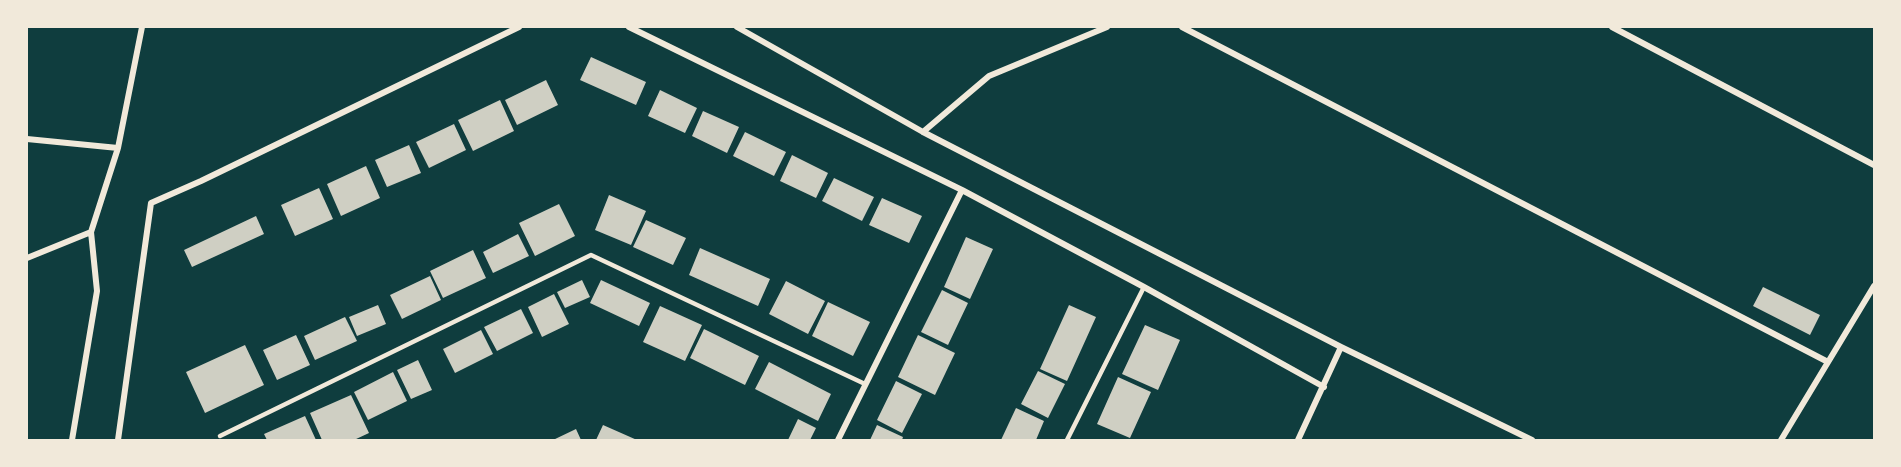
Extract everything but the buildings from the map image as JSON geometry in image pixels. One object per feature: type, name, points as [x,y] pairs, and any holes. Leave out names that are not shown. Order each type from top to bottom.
[{"type":"street","points":[[72,440],[97,291],[91,232],[118,148],[142,27]]},
{"type":"street","points":[[118,440],[151,203],[519,27]]},
{"type":"street","points":[[629,27],[962,190],[1324,387]]},
{"type":"street","points":[[736,27],[923,132],[1341,347],[1532,440]]},
{"type":"street","points":[[923,132],[989,76],[1107,27]]},
{"type":"street","points":[[1182,27],[1828,363]]},
{"type":"street","points":[[1612,27],[1874,165]]},
{"type":"street","points":[[27,139],[118,148]]},
{"type":"street","points":[[838,440],[962,190]]},
{"type":"street","points":[[27,258],[91,232]]},
{"type":"street","points":[[1781,440],[1874,286]]},
{"type":"street","points":[[1298,440],[1341,347]]},
{"type":"lane","points":[[220,436],[591,255],[865,384]]},
{"type":"lane","points":[[1067,440],[1144,287]]}]
